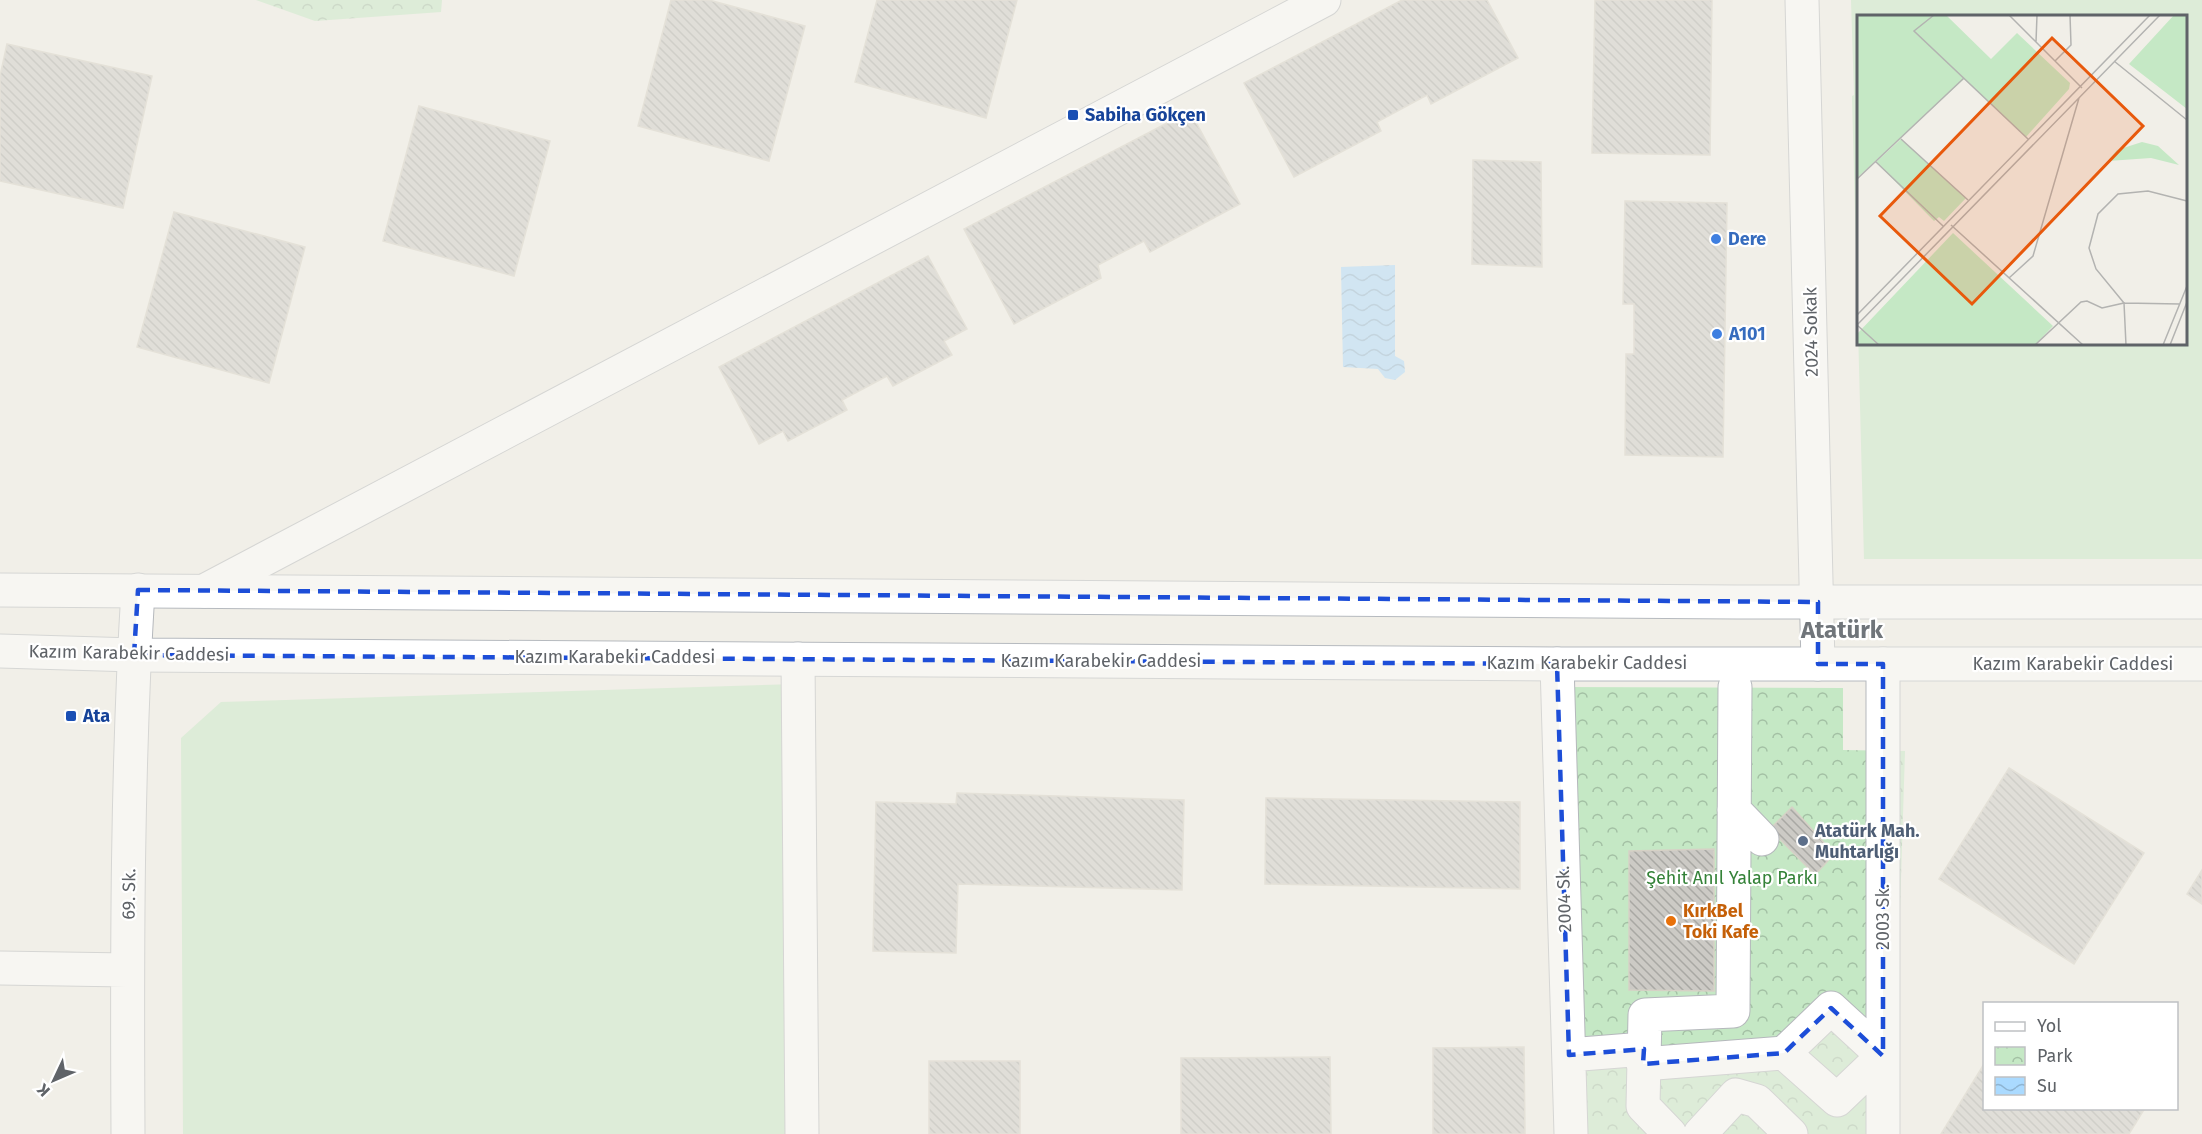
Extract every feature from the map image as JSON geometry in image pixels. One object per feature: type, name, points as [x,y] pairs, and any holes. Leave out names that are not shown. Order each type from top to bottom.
[{"type":"street","points":[[204,591],[1324,0]]},
{"type":"street","name":"2024 Sokak","points":[[1802,0],[1818,664]]},
{"type":"street","points":[[0,590],[1818,602],[2202,602]]},
{"type":"street","name":"69. Sk.","points":[[128,1134],[127,970],[134,655],[138,591]]},
{"type":"street","name":"Kazım Karabekir Caddesi","points":[[0,651],[134,655],[1557,664],[2202,664]]},
{"type":"street","points":[[798,659],[802,1134]]},
{"type":"street","name":"2004 Sk.","points":[[1557,664],[1572,1134]]},
{"type":"street","name":"2003 Sk.","points":[[1883,664],[1883,1134]]},
{"type":"street","points":[[1670,1134],[1643,1106],[1645,1015],[1733,1011],[1735,687]]},
{"type":"street","points":[[1734,810],[1762,839]]},
{"type":"street","points":[[0,968],[127,970]]},
{"type":"street","points":[[1569,1055],[1784,1053],[1831,1008],[1883,1056],[1837,1100],[1784,1053]]},
{"type":"street","points":[[1700,1134],[1736,1095],[1757,1101],[1791,1134]]},
{"type":"highlighted area","points":[[138,590],[1818,602],[1818,664],[1883,664],[1883,1056],[1831,1008],[1784,1053],[1643,1064],[1644,1049],[1569,1055],[1557,664],[134,655]]},
{"type":"green space","points":[[256,0],[442,0],[441,12],[315,21]]},
{"type":"green space","points":[[1851,0],[2202,0],[2202,559],[1864,559],[1858,345],[2187,345],[2187,15],[1857,15],[1857,289],[1852,96],[1854,95]]},
{"type":"green space","points":[[798,684],[802,1134],[183,1134],[181,738],[221,702]]},
{"type":"green space","name":"Şehit Anıl Yalap Parkı","points":[[1558,687],[1843,688],[1843,750],[1905,751],[1893,1134],[1571,1134]]},
{"type":"water","points":[[1395,265],[1395,356],[1404,361],[1405,372],[1395,380],[1385,378],[1378,369],[1343,367],[1341,267]]},
{"type":"building","points":[[671,0],[709,0],[805,26],[769,161],[638,126]]},
{"type":"building","points":[[877,0],[1017,0],[986,118],[855,82]]},
{"type":"building","points":[[1402,0],[1487,0],[1518,58],[1431,104],[1427,95],[1377,122],[1381,131],[1294,177],[1244,83]]},
{"type":"building","points":[[1595,0],[1712,0],[1710,155],[1592,153]]},
{"type":"building","points":[[7,44],[152,76],[123,208],[0,181],[0,76]]},
{"type":"building","points":[[419,106],[550,141],[514,276],[383,241]]},
{"type":"building","points":[[1190,111],[1240,204],[1150,252],[1144,241],[1098,265],[1101,278],[1014,324],[964,229]]},
{"type":"building","points":[[1473,160],[1541,162],[1542,267],[1472,264]]},
{"type":"building","points":[[1625,201],[1727,203],[1723,457],[1625,455],[1626,354],[1634,354],[1634,304],[1623,304]]},
{"type":"building","points":[[174,212],[305,247],[269,383],[137,347]]},
{"type":"building","points":[[928,256],[967,329],[944,341],[952,355],[893,386],[887,376],[842,400],[847,410],[788,441],[783,431],[759,444],[719,367]]},
{"type":"building","points":[[2009,768],[2144,853],[2074,964],[1939,879]]},
{"type":"building","points":[[957,793],[1184,800],[1182,890],[958,884],[956,953],[873,951],[876,802],[956,804]]},
{"type":"building","points":[[1266,798],[1520,802],[1520,889],[1265,884]]},
{"type":"building","name":"Atatürk Mah. Muhtarlığı","points":[[1792,807],[1834,854],[1815,875],[1770,829]]},
{"type":"building","name":"KırkBel Toki Kafe","points":[[1714,849],[1714,991],[1629,990],[1629,851]]},
{"type":"building","points":[[2202,870],[2202,904],[2187,894]]},
{"type":"building","points":[[1524,1047],[1525,1134],[1433,1134],[1433,1048]]},
{"type":"building","points":[[1330,1057],[1331,1134],[1181,1134],[1181,1058]]},
{"type":"building","points":[[929,1061],[1020,1061],[1020,1134],[929,1134]]},
{"type":"building","points":[[1983,1066],[1983,1110],[2144,1110],[2129,1134],[1941,1134]]},
{"type":"place","name":"Sabiha Gökçen","points":[[1073,115]]},
{"type":"place","name":"Dere","points":[[1716,239]]},
{"type":"place","name":"A101","points":[[1717,334]]},
{"type":"place","name":"Ata","points":[[71,716]]},
{"type":"place","name":"Atatürk Mah. Muhtarlığı","points":[[1803,841]]},
{"type":"place","name":"KırkBel Toki Kafe","points":[[1671,921]]},
{"type":"district","name":"Atatürk","points":[[1842,630]]}]
